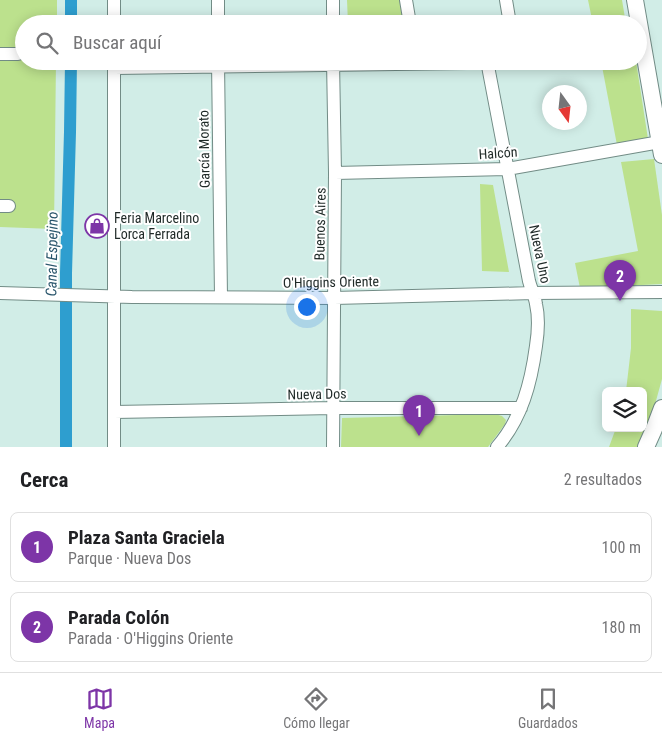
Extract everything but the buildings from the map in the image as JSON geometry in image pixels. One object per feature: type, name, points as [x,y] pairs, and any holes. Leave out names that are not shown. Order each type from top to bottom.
[{"type":"main road","points":[[635,0],[637,15]]},
{"type":"main road","points":[[646,70],[661,148]]},
{"type":"main road","points":[[646,447],[662,408]]},
{"type":"street","points":[[114,0],[114,15]]},
{"type":"street","points":[[218,0],[218,15]]},
{"type":"street","points":[[333,0],[333,15]]},
{"type":"street","points":[[406,0],[408,15]]},
{"type":"street","points":[[506,0],[508,15]]},
{"type":"street","points":[[0,54],[15,54]]},
{"type":"street","points":[[114,70],[114,447]]},
{"type":"street","name":"García Morato","points":[[218,70],[221,297]]},
{"type":"street","name":"Buenos Aires","points":[[333,70],[335,173],[333,447]]},
{"type":"street","name":"Nueva Uno","points":[[489,70],[529,281],[537,310],[537,339],[529,387],[509,432],[497,447]]},
{"type":"street","name":"Halcón","points":[[335,173],[507,170],[661,148]]},
{"type":"street","name":"O'Higgins Oriente","points":[[0,293],[74,296],[334,298],[662,292]]},
{"type":"street","name":"Nueva Dos","points":[[114,412],[333,408],[521,408]]},
{"type":"green space","points":[[0,0],[57,0],[57,15],[15,15],[15,70],[56,70],[54,229],[0,227]]},
{"type":"green space","points":[[347,0],[401,0],[404,15],[348,15]]},
{"type":"green space","points":[[588,0],[622,0],[624,15],[591,15]]},
{"type":"green space","points":[[603,70],[637,70],[648,139],[617,145]]},
{"type":"green space","points":[[654,159],[662,215],[662,284],[580,288],[575,263],[638,251],[621,162]]},
{"type":"green space","points":[[480,184],[493,185],[509,272],[482,271]]},
{"type":"green space","points":[[631,309],[662,311],[662,379],[647,425],[647,387],[626,387],[631,348]]},
{"type":"green space","points":[[495,414],[502,416],[506,420],[488,447],[341,447],[342,418]]},
{"type":"green space","points":[[615,432],[644,432],[638,447],[609,447]]},
{"type":"waterway","name":"Canal Espejino","points":[[71,0],[71,15]]},
{"type":"waterway","name":"Canal Espejino","points":[[66,447],[66,273],[71,70]]},
{"type":"place","name":"Feria Marcelino Lorca Ferrada","points":[[97,226]]},
{"type":"place","name":"Parada Colón","points":[[620,301]]},
{"type":"place","name":"Plaza Santa Graciela","points":[[419,436]]}]
